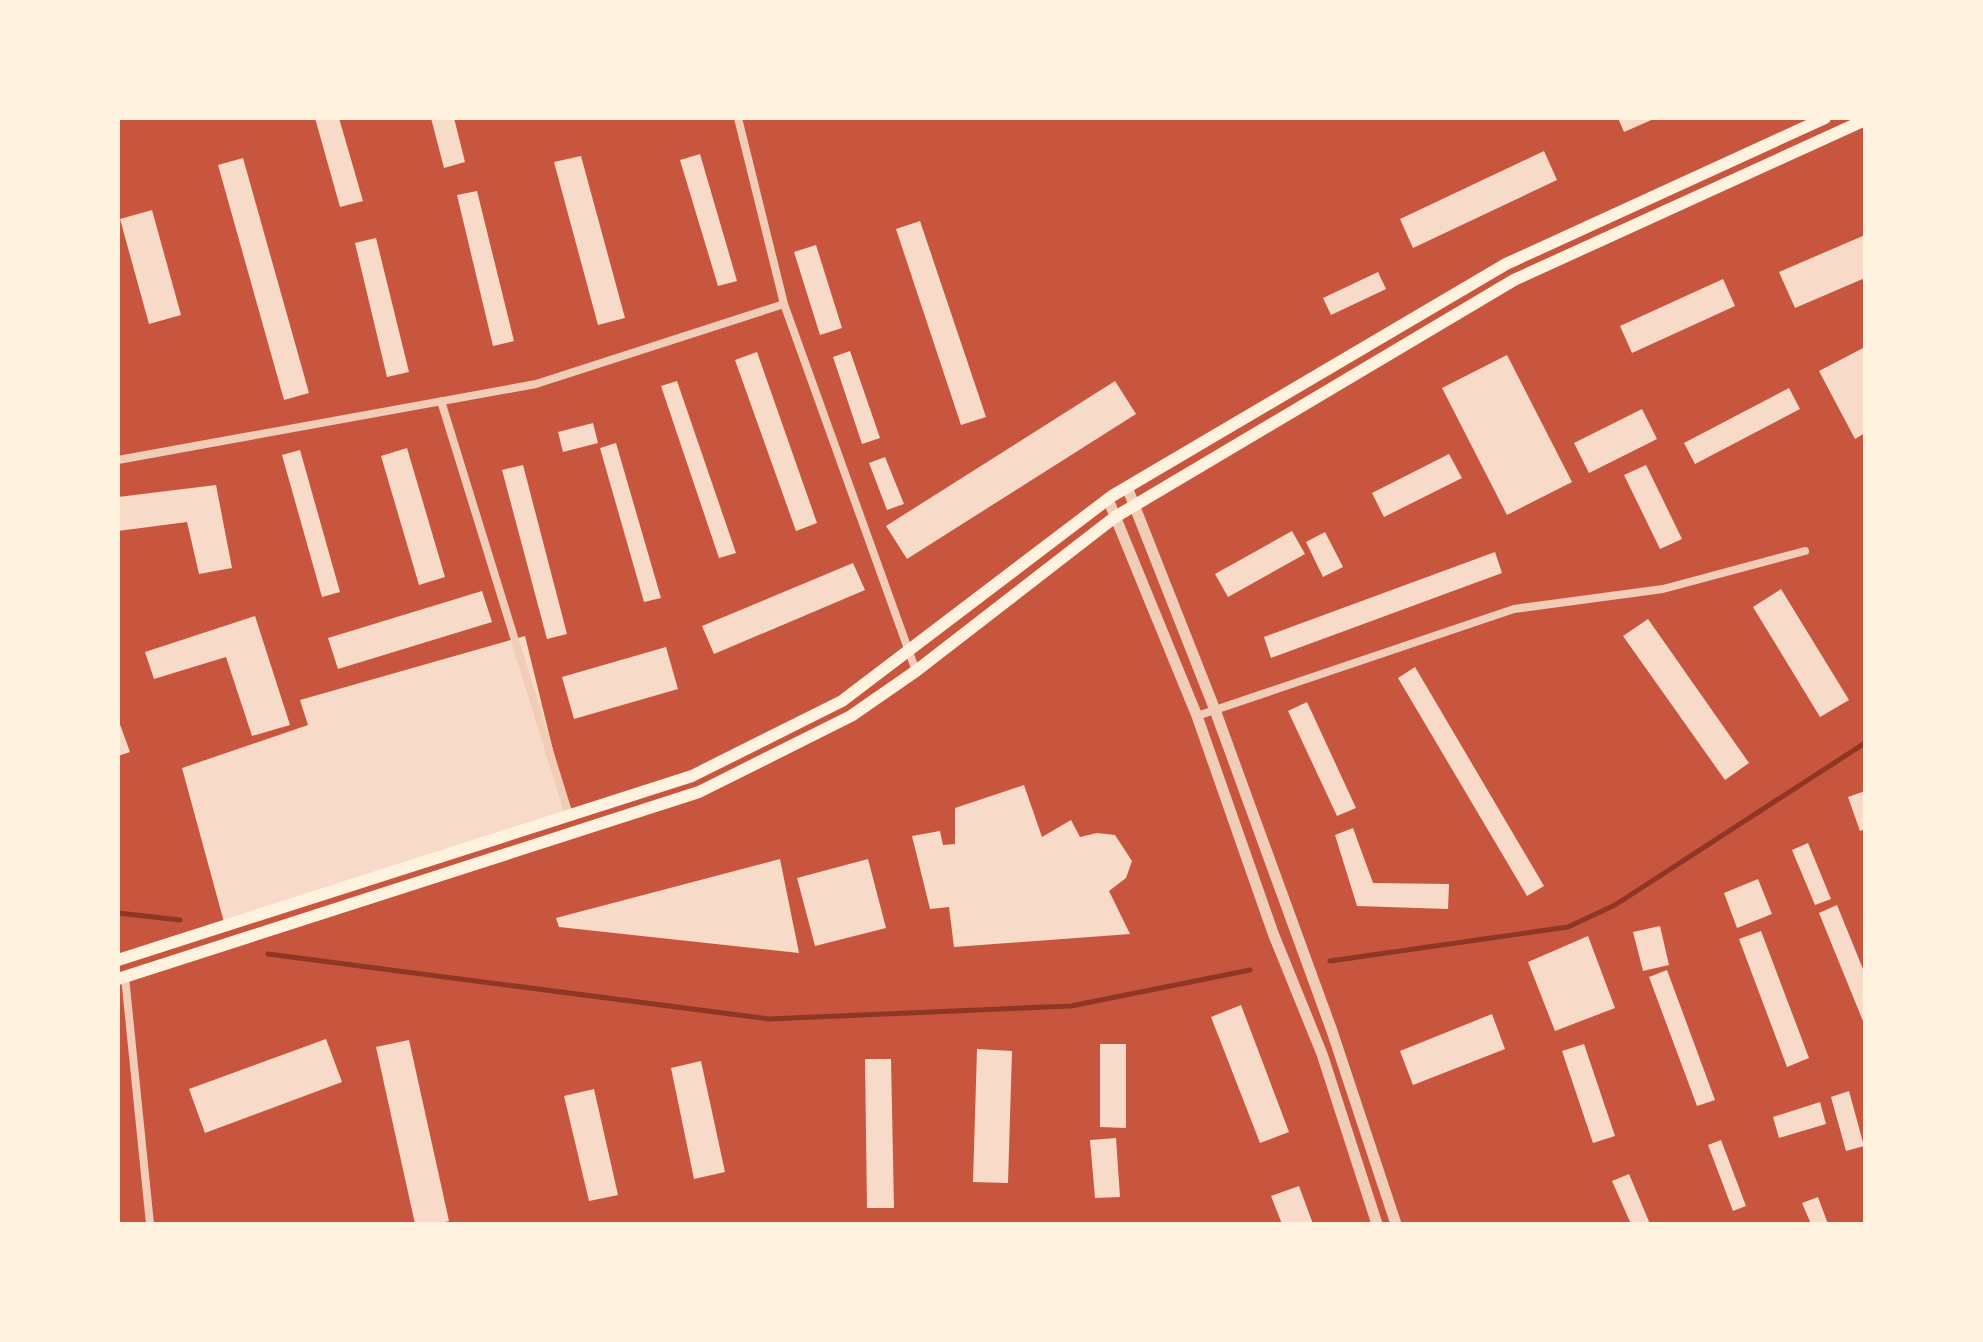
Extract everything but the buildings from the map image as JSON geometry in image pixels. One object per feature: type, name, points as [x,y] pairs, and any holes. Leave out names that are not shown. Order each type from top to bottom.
[{"type":"main road","points":[[118,960],[692,776],[842,701],[1108,499],[1506,264],[1825,118]]},
{"type":"main road","points":[[122,978],[699,792],[851,716],[916,671],[1115,517],[1514,280],[1865,120]]},
{"type":"street","points":[[738,118],[784,304],[916,671]]},
{"type":"street","points":[[118,460],[536,384],[784,304]]},
{"type":"street","points":[[441,401],[569,815]]},
{"type":"street","points":[[1127,487],[1132,507],[1215,710],[1309,967],[1396,1224]]},
{"type":"street","points":[[1108,499],[1197,716],[1288,969],[1322,1054],[1377,1224]]},
{"type":"street","points":[[1197,716],[1514,609],[1663,589],[1805,551]]},
{"type":"street","points":[[122,978],[150,1224]]},
{"type":"waterway","points":[[1330,961],[1568,927],[1615,905],[1865,743]]},
{"type":"waterway","points":[[118,913],[180,920]]},
{"type":"waterway","points":[[268,954],[769,1019],[1071,1006],[1250,970]]}]
